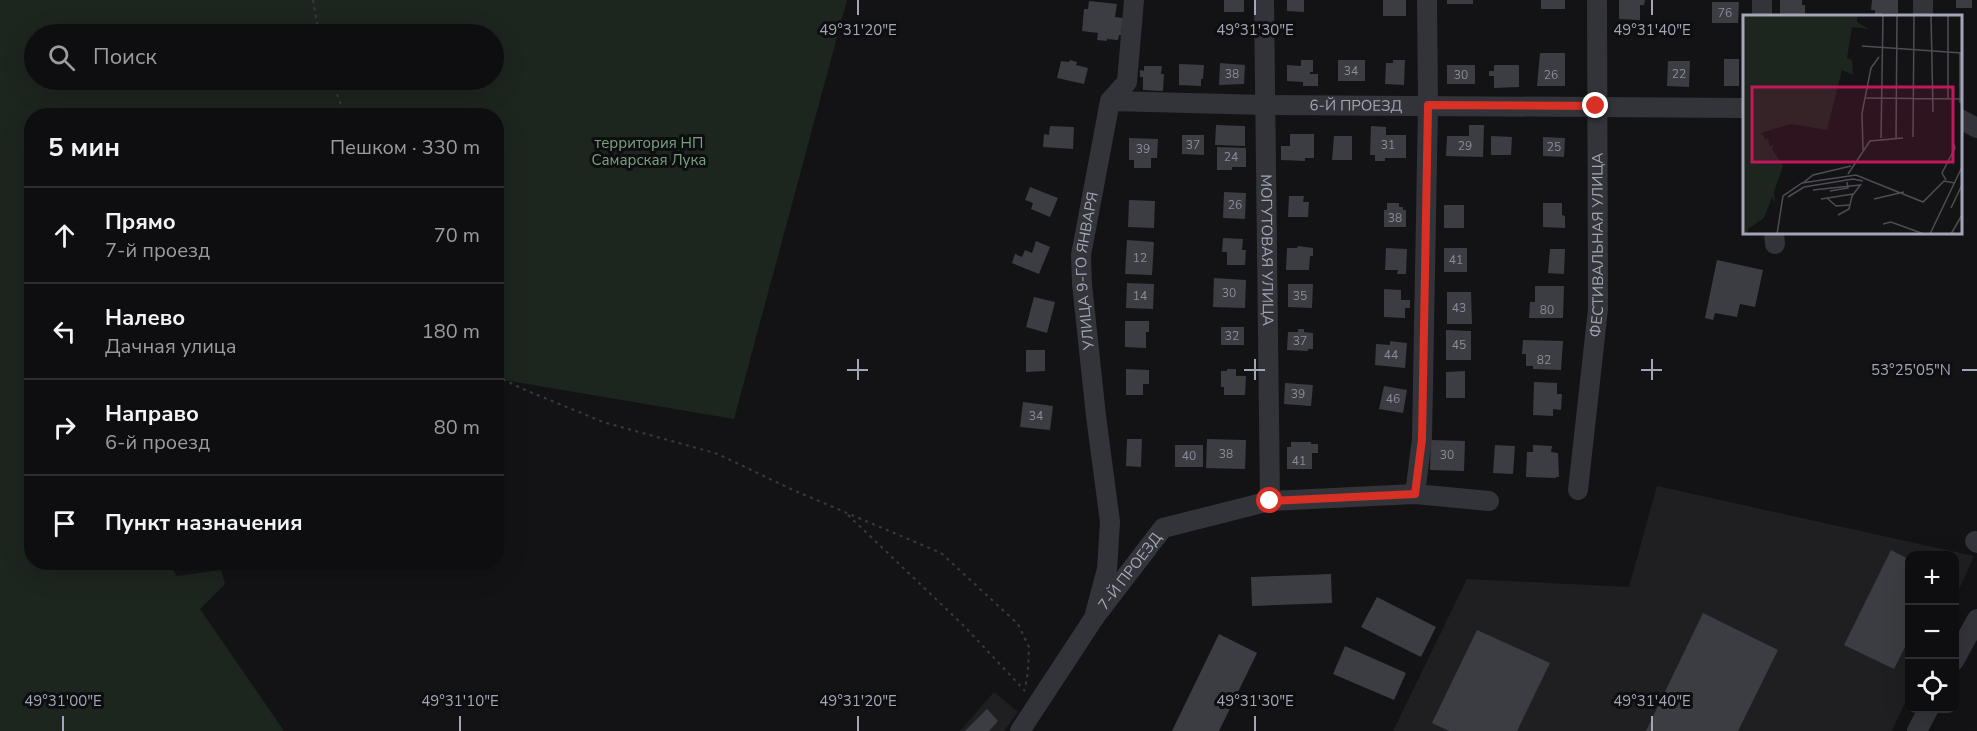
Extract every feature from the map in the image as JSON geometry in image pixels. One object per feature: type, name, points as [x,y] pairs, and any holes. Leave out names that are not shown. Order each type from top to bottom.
[{"type":"street","name":"УЛИЦА 9-ГО ЯНВАРЯ","points":[[1094,618],[1107,569],[1110,522],[1096,416],[1081,255],[1110,101],[1127,82],[1134,0]]},
{"type":"street","name":"МОГУТОВАЯ УЛИЦА","points":[[1264,0],[1270,501]]},
{"type":"street","points":[[1415,494],[1422,439],[1428,105],[1427,0]]},
{"type":"street","name":"ФЕСТИВАЛЬНАЯ УЛИЦА","points":[[1578,490],[1598,309],[1597,0]]},
{"type":"street","name":"6-Й ПРОЕЗД","points":[[1110,101],[1266,105],[1743,108]]},
{"type":"street","points":[[1962,111],[1977,115]]},
{"type":"street","points":[[1962,119],[1977,128]]},
{"type":"street","name":"7-Й ПРОЕЗД","points":[[1094,618],[1163,528],[1270,501],[1415,494],[1489,501]]},
{"type":"street","points":[[1020,731],[1030,699],[1094,618]]},
{"type":"street","points":[[1955,659],[1977,619]]},
{"type":"street","points":[[1917,731],[1926,713]]},
{"type":"path","points":[[313,0],[317,24]]},
{"type":"path","points":[[336,90],[342,108]]},
{"type":"path","points":[[504,379],[603,422],[718,454],[793,490],[941,553],[1018,624],[1029,647],[1030,699]]},
{"type":"path","points":[[845,512],[964,626],[1030,699]]},
{"type":"shaded area","points":[[1657,486],[1951,551],[1905,551],[1905,703],[1892,731],[1393,731],[1467,579],[1629,587]]},
{"type":"shaded area","points":[[1959,553],[1974,556],[1959,590]]},
{"type":"shaded area","points":[[994,692],[1018,712],[1004,731],[960,731]]},
{"type":"green space","name":"территория НП Самарская Лука","points":[[0,0],[847,0],[734,419],[504,380],[504,108],[24,108],[24,570],[173,570],[177,576],[221,570],[225,584],[200,609],[284,731],[0,731]]},
{"type":"building","points":[[1224,0],[1244,0],[1244,12],[1224,12]]},
{"type":"building","points":[[1287,0],[1304,0],[1304,12],[1287,11]]},
{"type":"building","points":[[1383,0],[1406,0],[1406,16],[1383,16]]},
{"type":"building","points":[[1447,0],[1473,0],[1473,4],[1447,4]]},
{"type":"building","points":[[1541,0],[1565,0],[1565,9],[1541,9]]},
{"type":"building","points":[[1619,0],[1645,0],[1644,5],[1640,5],[1640,20],[1619,19]]},
{"type":"building","points":[[1780,0],[1802,0],[1802,5],[1805,5],[1805,15],[1780,15]]},
{"type":"building","points":[[1872,0],[1898,0],[1898,13],[1875,15],[1875,10],[1871,10]]},
{"type":"building","points":[[1956,0],[1972,0],[1972,8],[1956,8]]},
{"type":"building","points":[[1089,1],[1117,4],[1115,17],[1123,18],[1121,35],[1118,40],[1097,40],[1098,33],[1082,31],[1084,9],[1088,9]]},
{"type":"building","points":[[1712,2],[1739,2],[1738,23],[1712,23]]},
{"type":"building","points":[[1540,53],[1565,53],[1565,86],[1537,86]]},
{"type":"building","points":[[1724,59],[1739,59],[1739,86],[1724,86]]},
{"type":"building","points":[[1070,60],[1077,62],[1076,65],[1088,68],[1084,84],[1057,78],[1061,61],[1069,62]]},
{"type":"building","points":[[1301,60],[1313,60],[1313,72],[1310,74],[1318,74],[1318,86],[1303,86],[1303,82],[1287,81],[1287,65],[1301,66]]},
{"type":"building","points":[[1338,60],[1365,60],[1365,81],[1338,81]]},
{"type":"building","points":[[1393,60],[1405,60],[1404,85],[1385,84],[1386,63],[1393,63]]},
{"type":"building","points":[[1668,61],[1690,61],[1689,87],[1667,86]]},
{"type":"building","points":[[1220,63],[1245,65],[1244,84],[1219,85]]},
{"type":"building","points":[[1179,64],[1204,65],[1201,86],[1179,85]]},
{"type":"building","points":[[1447,65],[1475,65],[1475,84],[1447,84]]},
{"type":"building","points":[[1494,65],[1519,65],[1519,87],[1494,88],[1494,76],[1489,76],[1489,71],[1494,71]]},
{"type":"building","points":[[1144,66],[1162,66],[1163,91],[1143,90],[1143,77],[1140,77],[1140,70],[1144,71]]},
{"type":"building","points":[[1216,125],[1245,126],[1245,146],[1215,145]]},
{"type":"building","points":[[1469,125],[1484,125],[1483,157],[1446,156],[1447,136],[1469,136]]},
{"type":"building","points":[[1050,126],[1074,127],[1073,149],[1043,147],[1044,134],[1049,135]]},
{"type":"building","points":[[1371,126],[1386,127],[1386,135],[1406,135],[1406,158],[1385,158],[1385,161],[1375,161],[1375,155],[1370,155]]},
{"type":"building","points":[[1290,134],[1314,134],[1314,158],[1305,158],[1305,161],[1281,160],[1281,146],[1290,146]]},
{"type":"building","points":[[1182,135],[1204,135],[1204,155],[1182,154]]},
{"type":"building","points":[[1334,136],[1352,136],[1352,160],[1332,160]]},
{"type":"building","points":[[1491,136],[1512,137],[1511,155],[1491,155]]},
{"type":"building","points":[[1543,137],[1565,138],[1564,157],[1543,156]]},
{"type":"building","points":[[1129,138],[1158,139],[1157,158],[1151,158],[1151,168],[1134,168],[1134,160],[1129,160]]},
{"type":"building","points":[[1217,147],[1246,148],[1246,167],[1217,170]]},
{"type":"building","points":[[1030,187],[1058,198],[1050,217],[1031,209],[1033,203],[1025,200]]},
{"type":"building","points":[[1224,192],[1246,193],[1245,219],[1223,218]]},
{"type":"building","points":[[1289,196],[1304,196],[1303,202],[1309,202],[1308,217],[1288,217]]},
{"type":"building","points":[[1129,200],[1155,201],[1154,228],[1128,227]]},
{"type":"building","points":[[1387,203],[1399,203],[1399,207],[1406,210],[1406,227],[1384,227],[1384,210],[1387,210]]},
{"type":"building","points":[[1543,203],[1562,203],[1565,228],[1543,227]]},
{"type":"building","points":[[1444,205],[1464,205],[1464,228],[1444,228]]},
{"type":"building","points":[[1223,238],[1243,239],[1242,250],[1246,250],[1245,265],[1227,265],[1227,252],[1222,252]]},
{"type":"building","points":[[1127,240],[1154,242],[1152,275],[1125,274]]},
{"type":"building","points":[[1036,241],[1050,247],[1039,274],[1012,263],[1015,254],[1022,257],[1025,250],[1032,253]]},
{"type":"building","points":[[1298,246],[1313,248],[1309,270],[1286,270],[1287,248]]},
{"type":"building","points":[[1386,248],[1407,249],[1406,274],[1397,274],[1398,270],[1385,270]]},
{"type":"building","points":[[1444,248],[1467,248],[1467,272],[1444,272]]},
{"type":"building","points":[[1550,249],[1565,249],[1564,274],[1548,273]]},
{"type":"building","points":[[1717,260],[1763,270],[1755,307],[1740,304],[1737,317],[1715,313],[1713,320],[1705,318]]},
{"type":"building","points":[[1214,278],[1246,280],[1245,308],[1213,307]]},
{"type":"building","points":[[1127,283],[1154,284],[1153,309],[1126,308]]},
{"type":"building","points":[[1288,284],[1313,284],[1312,308],[1288,307]]},
{"type":"building","points":[[1535,286],[1564,286],[1563,318],[1529,318],[1530,302],[1535,302]]},
{"type":"building","points":[[1384,289],[1401,290],[1401,300],[1410,300],[1410,308],[1405,308],[1405,318],[1384,317]]},
{"type":"building","points":[[1447,292],[1471,292],[1472,324],[1447,324]]},
{"type":"building","points":[[1034,297],[1055,302],[1047,333],[1026,327]]},
{"type":"building","points":[[1125,321],[1149,321],[1146,348],[1125,347]]},
{"type":"building","points":[[1221,327],[1244,327],[1244,345],[1221,345]]},
{"type":"building","points":[[1298,329],[1313,333],[1313,349],[1308,349],[1308,351],[1287,350],[1288,332],[1298,332]]},
{"type":"building","points":[[1446,330],[1471,331],[1471,360],[1446,360]]},
{"type":"building","points":[[1523,340],[1563,341],[1561,370],[1533,369],[1533,366],[1526,366],[1526,354],[1522,354]]},
{"type":"building","points":[[1390,341],[1407,343],[1405,368],[1375,365],[1376,344],[1390,345]]},
{"type":"building","points":[[1026,350],[1045,350],[1045,371],[1026,372]]},
{"type":"building","points":[[1126,369],[1149,370],[1149,384],[1143,384],[1143,395],[1126,395]]},
{"type":"building","points":[[1227,369],[1236,369],[1236,376],[1246,376],[1245,395],[1224,395],[1224,387],[1221,387],[1221,371],[1227,371]]},
{"type":"building","points":[[1465,371],[1465,398],[1446,398],[1446,372]]},
{"type":"building","points":[[1534,382],[1557,383],[1557,394],[1562,394],[1561,410],[1553,409],[1553,416],[1533,415]]},
{"type":"building","points":[[1285,383],[1313,385],[1311,406],[1284,404]]},
{"type":"building","points":[[1384,386],[1407,390],[1403,413],[1379,409]]},
{"type":"building","points":[[1023,402],[1053,406],[1050,430],[1020,427]]},
{"type":"building","points":[[1127,439],[1142,439],[1141,467],[1126,466]]},
{"type":"building","points":[[1207,439],[1246,440],[1245,469],[1206,468]]},
{"type":"building","points":[[1431,440],[1465,441],[1464,471],[1430,470]]},
{"type":"building","points":[[1291,442],[1318,444],[1318,453],[1312,453],[1312,469],[1287,469],[1287,447],[1291,447]]},
{"type":"building","points":[[1175,445],[1203,445],[1203,467],[1175,467]]},
{"type":"building","points":[[1495,445],[1515,446],[1513,474],[1493,473]]},
{"type":"building","points":[[1533,445],[1552,446],[1551,452],[1558,453],[1559,477],[1526,477],[1527,452],[1533,452]]},
{"type":"building","points":[[1891,550],[1905,557],[1905,647],[1894,669],[1844,645]]},
{"type":"building","points":[[1331,574],[1332,603],[1252,606],[1251,577]]},
{"type":"building","points":[[1377,597],[1436,627],[1421,657],[1361,627]]},
{"type":"building","points":[[1703,613],[1778,650],[1738,731],[1646,731]]},
{"type":"building","points":[[1477,630],[1550,663],[1517,731],[1449,731],[1432,723]]},
{"type":"building","points":[[1219,634],[1257,653],[1219,731],[1172,731]]},
{"type":"building","points":[[1345,646],[1406,673],[1394,700],[1333,674]]},
{"type":"building","points":[[987,709],[998,721],[989,731],[965,731]]},
{"type":"route","points":[[1270,501],[1415,494],[1422,439],[1428,105],[1596,106]]}]
